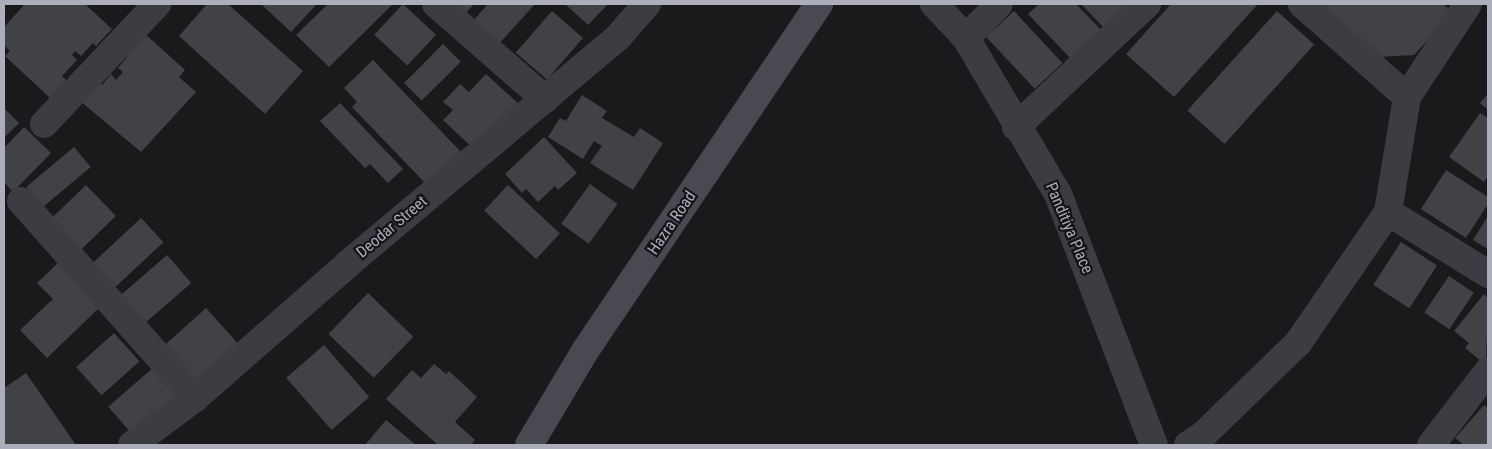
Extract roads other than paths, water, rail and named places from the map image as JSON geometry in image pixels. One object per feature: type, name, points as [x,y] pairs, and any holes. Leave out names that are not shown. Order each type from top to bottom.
[{"type":"main road","name":"Hazra Road","points":[[529,445],[585,351],[819,4]]},
{"type":"street","points":[[44,124],[157,4]]},
{"type":"street","points":[[436,4],[545,99]]},
{"type":"street","name":"Deodar Street","points":[[132,445],[195,398],[618,37],[647,4]]},
{"type":"street","name":"Panditiya Place","points":[[934,4],[966,38],[1016,127],[1058,194],[1154,445]]},
{"type":"street","points":[[966,38],[999,4]]},
{"type":"street","points":[[1016,127],[1147,4]]},
{"type":"street","points":[[1302,4],[1407,96]]},
{"type":"street","points":[[1188,445],[1202,436],[1298,343],[1388,212],[1392,173],[1407,96],[1468,4]]},
{"type":"street","points":[[20,201],[195,398]]},
{"type":"street","points":[[1388,212],[1488,274]]},
{"type":"street","points":[[1430,445],[1488,371]]}]
